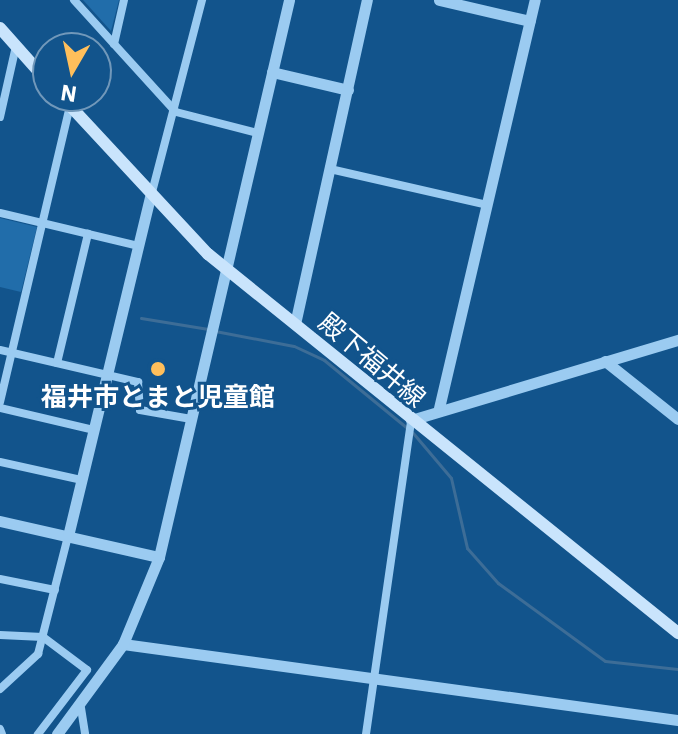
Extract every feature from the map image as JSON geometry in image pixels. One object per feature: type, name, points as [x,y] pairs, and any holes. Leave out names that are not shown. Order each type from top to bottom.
[{"type":"main road","points":[[0,28],[32,64]]},
{"type":"main road","name":"殿下福井線","points":[[76,112],[150,197],[227,270],[678,633]]},
{"type":"street","points":[[74,0],[176,112],[258,133]]},
{"type":"street","points":[[114,44],[124,0]]},
{"type":"street","points":[[0,689],[25,673],[43,637],[150,197],[176,112],[202,0]]},
{"type":"street","points":[[57,734],[81,708],[123,644],[159,557],[289,0]]},
{"type":"street","points":[[295,324],[367,0]]},
{"type":"street","points":[[439,0],[530,21]]},
{"type":"street","points":[[439,408],[535,0]]},
{"type":"street","points":[[0,117],[16,46]]},
{"type":"street","points":[[272,72],[348,90]]},
{"type":"street","points":[[64,112],[0,405],[94,430]]},
{"type":"street","points":[[330,169],[487,205]]},
{"type":"street","points":[[0,213],[138,246]]},
{"type":"street","points":[[57,363],[88,234]]},
{"type":"street","points":[[366,734],[411,420],[439,408],[678,340]]},
{"type":"street","points":[[0,350],[138,382],[140,410],[191,419]]},
{"type":"street","points":[[605,361],[678,419]]},
{"type":"street","points":[[0,462],[81,480]]},
{"type":"street","points":[[0,521],[159,557]]},
{"type":"street","points":[[0,579],[55,590]]},
{"type":"street","points":[[0,635],[43,637],[87,675],[38,734]]},
{"type":"street","points":[[123,644],[678,720]]},
{"type":"street","points":[[81,708],[85,734]]},
{"type":"shaded area","points":[[83,0],[119,0],[111,31]]},
{"type":"shaded area","points":[[0,218],[37,227],[21,292],[0,287]]},
{"type":"waterway","points":[[141,318],[208,329]]},
{"type":"waterway","points":[[215,331],[294,346],[324,360],[407,428]]},
{"type":"waterway","points":[[413,433],[451,478],[467,548],[498,583],[605,661],[678,669]]},
{"type":"place","name":"福井市とまと児童館","points":[[158,369]]}]
